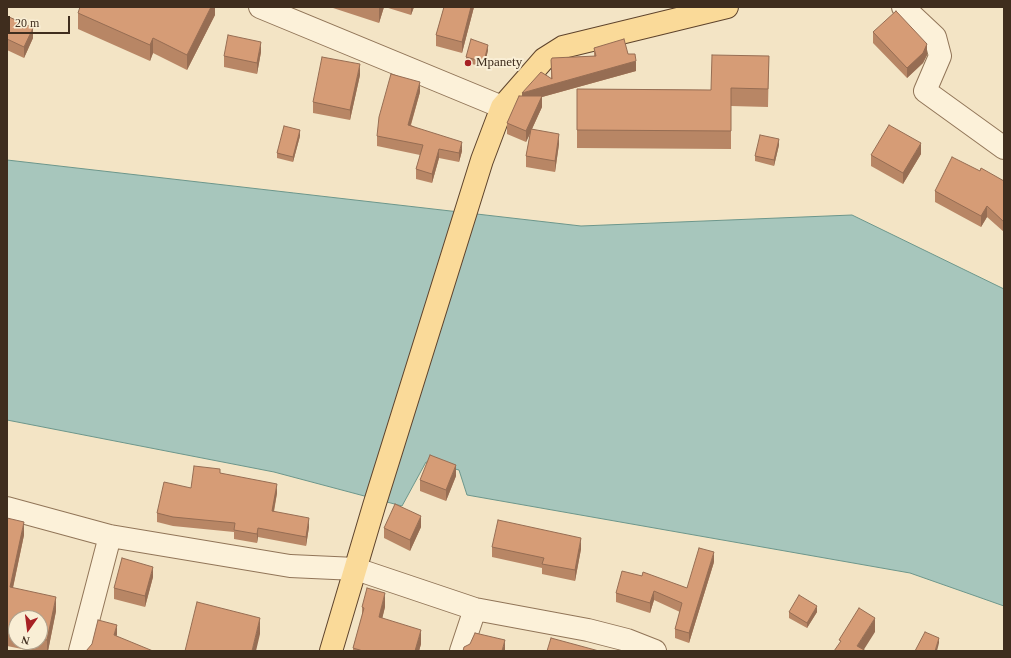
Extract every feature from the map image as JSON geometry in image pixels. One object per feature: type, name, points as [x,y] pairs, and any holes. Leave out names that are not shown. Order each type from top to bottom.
[{"type":"main road","points":[[331,651],[374,506],[482,160],[502,107],[544,59],[564,47],[727,7]]},
{"type":"street","points":[[260,7],[502,107]]},
{"type":"street","points":[[903,7],[935,37],[940,56],[925,91],[1004,148]]},
{"type":"street","points":[[7,508],[110,536],[290,566],[356,569],[475,609],[588,630],[626,646],[655,651]]},
{"type":"street","points":[[80,651],[110,536]]},
{"type":"street","points":[[461,651],[475,609]]},
{"type":"water","points":[[7,160],[581,226],[852,215],[1004,289],[1004,606],[910,573],[467,495],[459,470],[426,462],[402,506],[274,472],[7,420]]},
{"type":"building","points":[[80,7],[211,7],[187,55],[153,38],[150,45],[78,13]]},
{"type":"building","points":[[444,7],[471,7],[462,42],[436,35]]},
{"type":"building","points":[[896,11],[927,44],[923,53],[907,68],[873,32]]},
{"type":"building","points":[[7,16],[33,28],[24,47],[7,39]]},
{"type":"building","points":[[228,35],[261,42],[257,63],[224,56]]},
{"type":"building","points":[[471,39],[488,45],[484,62],[466,57]]},
{"type":"building","points":[[624,39],[628,54],[635,54],[636,61],[522,93],[541,72],[552,79],[552,58],[596,56],[594,48]]},
{"type":"building","points":[[712,55],[769,56],[768,89],[731,88],[731,131],[577,130],[577,89],[711,90]]},
{"type":"building","points":[[322,57],[360,64],[350,110],[313,102]]},
{"type":"building","points":[[391,74],[420,82],[408,125],[462,142],[459,153],[439,149],[432,174],[416,169],[423,145],[377,136],[379,117]]},
{"type":"building","points":[[519,96],[542,96],[526,131],[507,123]]},
{"type":"building","points":[[889,125],[921,143],[903,173],[871,155]]},
{"type":"building","points":[[284,126],[300,130],[293,157],[277,153]]},
{"type":"building","points":[[531,129],[559,134],[555,161],[526,156]]},
{"type":"building","points":[[760,135],[779,139],[774,160],[755,156]]},
{"type":"building","points":[[952,157],[980,171],[981,168],[1004,181],[1004,222],[987,206],[981,216],[935,191]]},
{"type":"building","points":[[430,455],[456,465],[446,490],[420,480]]},
{"type":"building","points":[[194,466],[220,469],[220,473],[277,484],[272,511],[309,518],[306,537],[258,528],[257,534],[234,530],[235,523],[173,517],[157,513],[164,482],[191,488]]},
{"type":"building","points":[[395,504],[421,516],[410,540],[384,528]]},
{"type":"building","points":[[7,518],[24,522],[10,587],[56,597],[48,635],[48,610],[8,610],[7,632]]},
{"type":"building","points":[[498,520],[581,538],[575,570],[542,564],[544,558],[492,547]]},
{"type":"building","points":[[699,548],[714,552],[689,633],[675,629],[682,603],[654,591],[650,603],[616,593],[622,571],[642,576],[643,572],[687,588]]},
{"type":"building","points":[[122,558],[153,567],[145,596],[114,588]]},
{"type":"building","points":[[367,588],[385,593],[379,617],[421,630],[415,651],[363,651],[353,648],[364,608],[362,607]]},
{"type":"building","points":[[799,595],[817,606],[807,623],[789,612]]},
{"type":"building","points":[[197,602],[260,618],[252,651],[185,651]]},
{"type":"building","points":[[859,608],[875,618],[857,646],[866,651],[834,651],[841,641],[839,640]]},
{"type":"building","points":[[98,620],[117,625],[114,635],[153,651],[86,651],[92,644]]},
{"type":"building","points":[[925,632],[939,638],[935,651],[915,651]]},
{"type":"building","points":[[475,633],[505,640],[502,651],[463,651],[464,647],[470,644]]},
{"type":"building","points":[[551,638],[599,651],[547,651]]},
{"type":"place","name":"Mpanety","points":[[468,63]]}]
